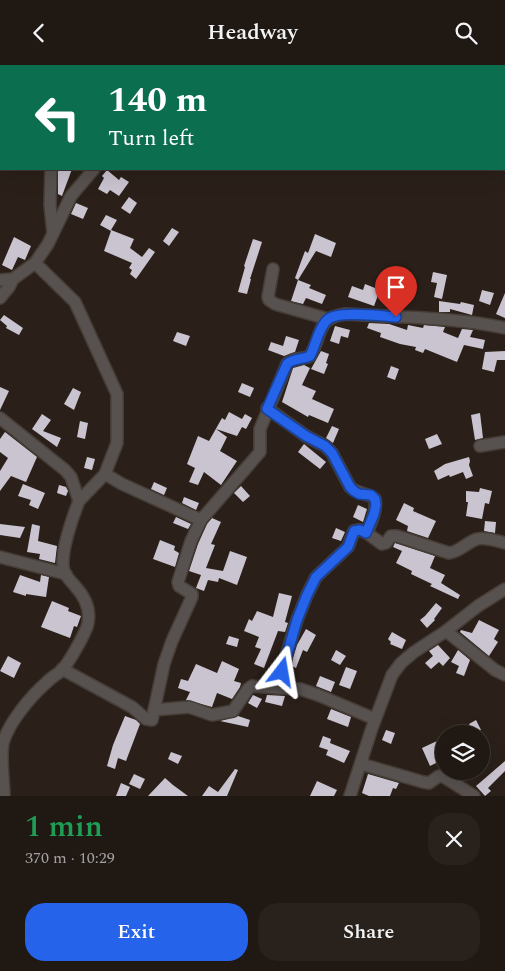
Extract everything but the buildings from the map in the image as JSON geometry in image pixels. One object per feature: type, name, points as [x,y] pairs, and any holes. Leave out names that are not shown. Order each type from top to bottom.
[{"type":"street","points":[[51,170],[50,205],[53,233]]},
{"type":"street","points":[[0,298],[13,279],[35,263],[48,244],[71,196],[93,170]]},
{"type":"street","points":[[4,796],[1,747],[9,729],[20,712],[47,682],[62,669],[87,626],[89,613],[86,599],[66,574],[63,560],[73,515],[79,501],[105,474],[117,443],[118,394],[76,302],[35,263]]},
{"type":"street","points":[[273,269],[269,300],[275,304],[328,319]]},
{"type":"street","points":[[0,280],[13,279]]},
{"type":"street","points":[[62,669],[132,707],[146,719],[152,720],[164,664],[192,597],[192,594],[180,586],[178,582],[191,541],[201,521],[260,452],[260,429],[287,364],[291,360],[310,356],[323,325],[328,319],[333,316],[345,315],[431,318],[474,322],[505,328]]},
{"type":"street","points":[[267,409],[306,436],[325,446],[332,453],[350,487],[359,494],[371,495],[375,499],[374,514],[366,533]]},
{"type":"street","points":[[0,418],[65,470],[71,477],[79,501]]},
{"type":"street","points":[[480,446],[505,442]]},
{"type":"street","points":[[105,474],[122,484],[201,521]]},
{"type":"street","points":[[279,688],[297,620],[316,577],[348,547],[354,531],[360,530],[382,544],[386,543],[390,536],[397,536],[449,553],[480,538],[505,543]]},
{"type":"street","points":[[0,557],[66,574]]},
{"type":"street","points":[[350,796],[375,719],[392,675],[402,663],[478,606],[505,589]]},
{"type":"street","points":[[446,631],[495,670],[505,675]]},
{"type":"street","points":[[154,710],[189,707],[212,715],[233,711],[248,689],[252,687],[279,688],[300,689],[375,719]]},
{"type":"street","points":[[361,764],[423,783],[429,783],[439,776],[444,777],[474,796]]},
{"type":"route","points":[[282,672],[297,620],[316,577],[345,551],[352,533],[356,529],[366,533],[376,505],[375,499],[371,495],[359,494],[350,487],[338,462],[325,446],[306,436],[267,409],[287,364],[291,360],[310,356],[323,325],[328,319],[333,316],[345,315],[396,317]]}]
